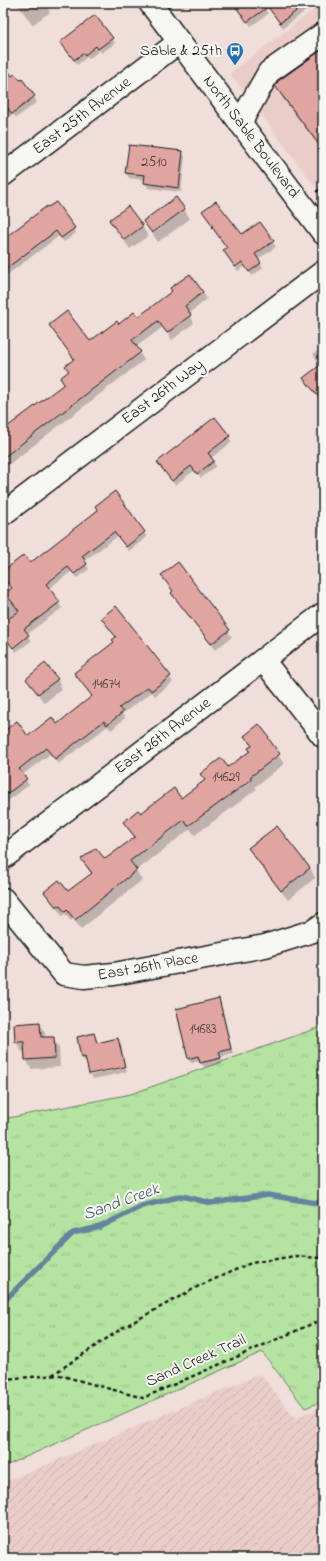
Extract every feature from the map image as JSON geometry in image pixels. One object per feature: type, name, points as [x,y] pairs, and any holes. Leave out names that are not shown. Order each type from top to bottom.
[{"type":"street","name":"North Sable Boulevard","points":[[150,3],[323,233]]},
{"type":"street","points":[[240,123],[269,72],[323,34]]},
{"type":"street","name":"East 25th Avenue","points":[[3,175],[179,42]]},
{"type":"street","name":"East 26th Way","points":[[3,514],[323,272]]},
{"type":"street","name":"East 26th Avenue","points":[[3,858],[323,614]]},
{"type":"street","points":[[263,660],[323,736]]},
{"type":"street","name":"East 26th Place","points":[[3,899],[64,974],[84,977],[114,974],[265,946],[313,931],[323,924]]},
{"type":"path","points":[[51,1375],[124,1327],[199,1286],[251,1263],[295,1256],[319,1258],[323,1260]]},
{"type":"path","name":"Sand Creek Trail","points":[[3,1379],[59,1375],[143,1398],[323,1319]]},
{"type":"shaded area","points":[[323,3],[323,197],[230,73]]},
{"type":"shaded area","points":[[260,1374],[295,1418],[323,1407],[323,1558],[3,1558],[3,1483]]},
{"type":"green space","points":[[323,1026],[323,1401],[305,1408],[262,1352],[3,1467],[3,1119],[131,1094]]},
{"type":"building","points":[[233,3],[307,3],[280,23],[268,7],[247,22]]},
{"type":"building","points":[[95,15],[113,38],[98,49],[96,46],[85,55],[84,53],[74,60],[60,42]]},
{"type":"building","points":[[323,49],[323,150],[275,86],[278,81]]},
{"type":"building","points":[[3,63],[12,76],[15,74],[20,80],[22,79],[35,96],[12,114],[3,101]]},
{"type":"building","points":[[129,145],[183,151],[179,188],[144,183],[145,175],[125,173]]},
{"type":"building","points":[[176,197],[185,209],[152,233],[143,221]]},
{"type":"building","points":[[216,201],[242,234],[260,222],[274,241],[255,254],[261,263],[249,272],[242,262],[235,267],[223,250],[227,248],[202,211]]},
{"type":"building","points":[[56,202],[75,228],[61,238],[56,231],[3,271],[3,239],[47,206],[48,207]]},
{"type":"building","points":[[128,206],[143,226],[124,240],[109,220]]},
{"type":"building","points":[[190,274],[203,292],[185,306],[191,315],[167,333],[158,321],[132,340],[141,352],[3,458],[3,430],[64,384],[60,378],[69,371],[65,366],[74,359],[49,325],[67,311],[90,341],[117,321],[119,324],[134,312],[138,317],[172,291],[170,288]]},
{"type":"building","points":[[323,363],[323,402],[303,378]]},
{"type":"building","points":[[215,417],[230,436],[208,453],[214,461],[197,474],[191,466],[172,481],[157,462]]},
{"type":"building","points":[[115,491],[145,532],[126,547],[114,532],[82,556],[87,564],[74,574],[68,567],[46,584],[60,602],[24,629],[29,635],[13,648],[3,635],[3,623],[19,611],[5,593],[12,588],[3,577],[3,571],[24,555],[30,563],[98,510],[95,506]]},
{"type":"building","points":[[178,562],[230,630],[211,644],[171,593],[173,591],[161,575]]},
{"type":"building","points":[[116,606],[171,676],[151,691],[148,687],[119,708],[123,712],[107,725],[104,721],[55,759],[46,748],[19,769],[27,779],[3,797],[3,732],[17,721],[28,736],[52,717],[57,724],[92,696],[74,673],[114,642],[112,640],[116,637],[101,618]]},
{"type":"building","points":[[45,663],[58,679],[38,694],[26,679]]},
{"type":"building","points":[[259,724],[280,754],[250,777],[252,779],[188,826],[184,820],[130,861],[137,870],[75,920],[67,910],[65,912],[59,905],[56,907],[44,892],[59,880],[68,891],[92,873],[81,859],[96,848],[105,859],[135,837],[123,822],[138,810],[141,813],[174,788],[181,798],[205,780],[200,774],[221,758],[228,767],[250,751],[248,748],[252,746],[244,736]]},
{"type":"building","points":[[277,826],[310,868],[281,891],[248,848]]},
{"type":"building","points":[[219,998],[231,1049],[219,1052],[221,1058],[200,1063],[198,1056],[188,1059],[176,1009]]},
{"type":"building","points":[[40,1022],[41,1037],[54,1037],[55,1058],[25,1060],[24,1042],[15,1042],[14,1024]]},
{"type":"building","points":[[94,1033],[97,1043],[118,1038],[125,1067],[89,1074],[85,1057],[81,1058],[77,1037]]},
{"type":"waterway","name":"Sand Creek","points":[[3,1302],[73,1233],[100,1227],[142,1206],[182,1196],[211,1203],[268,1195],[323,1204]]},
{"type":"place","name":"Sable & 25th","points":[[235,66]]}]
